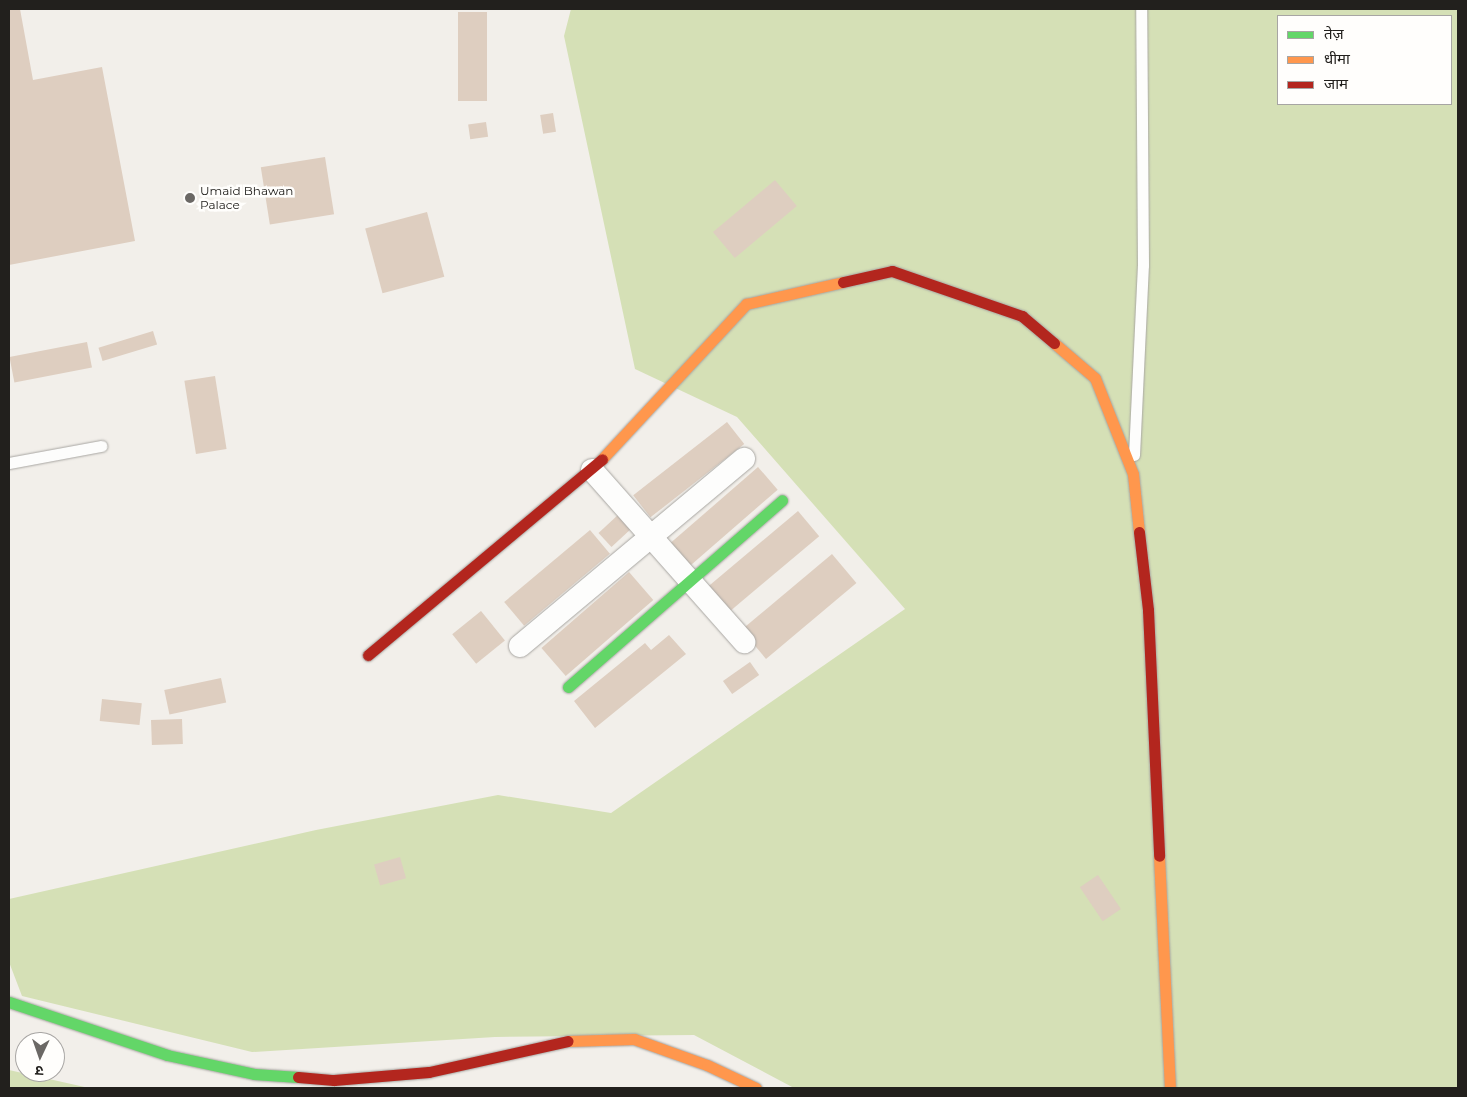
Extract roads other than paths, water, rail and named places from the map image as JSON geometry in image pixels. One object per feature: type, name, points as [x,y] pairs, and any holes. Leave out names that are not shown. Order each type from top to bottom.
[{"type":"street","points":[[368,655],[592,470],[746,304],[892,271],[1022,316],[1095,378],[1133,474],[1148,610],[1170,1088]]},
{"type":"street","points":[[520,646],[653,538],[744,459]]},
{"type":"street","points":[[592,470],[744,642]]},
{"type":"street","points":[[568,687],[691,582],[782,500]]},
{"type":"street","points":[[9,1002],[167,1055],[254,1074],[334,1080],[429,1072],[573,1040],[634,1039],[707,1065],[756,1088]]},
{"type":"lane","points":[[1133,474],[1143,266],[1141,9]]},
{"type":"lane","points":[[9,463],[101,446]]},
{"type":"place","name":"Umaid Bhawan Palace","points":[[190,198]]}]
